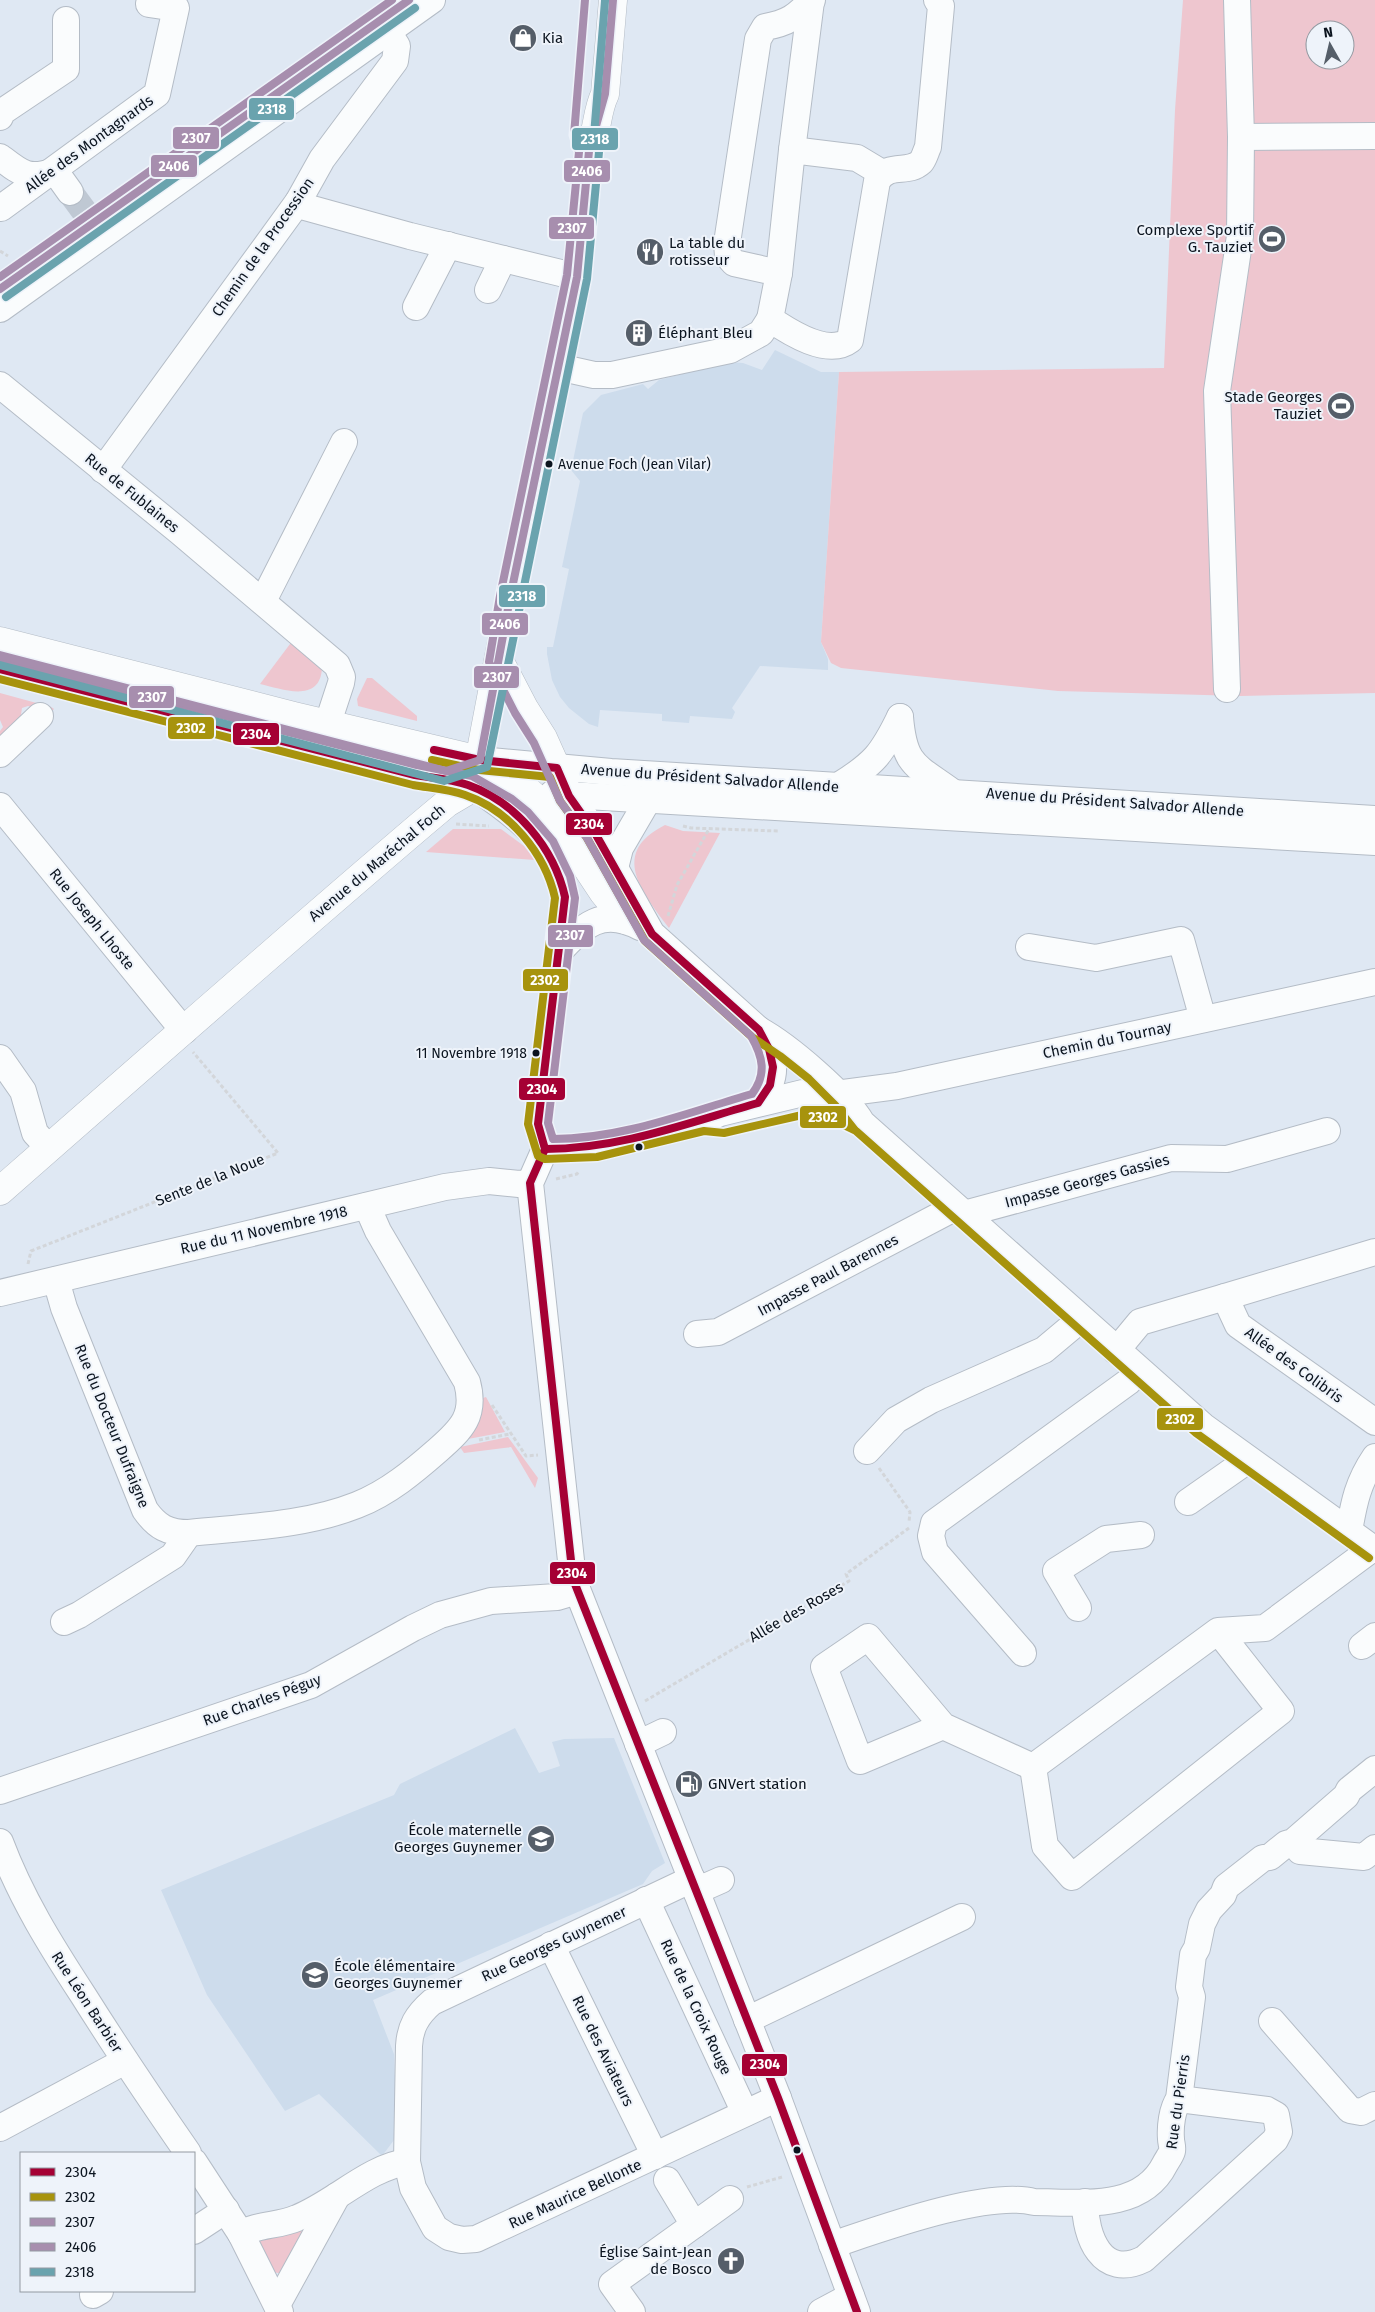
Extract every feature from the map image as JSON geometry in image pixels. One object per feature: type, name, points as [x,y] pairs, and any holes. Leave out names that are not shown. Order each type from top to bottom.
[{"type":"main road","points":[[0,289],[83,209],[385,26],[409,0]]},
{"type":"main road","points":[[589,151],[584,136],[595,0]]},
{"type":"main road","points":[[474,787],[577,277],[589,151],[596,137],[600,104],[605,94],[613,0]]},
{"type":"main road","name":"Avenue du Président Salvador Allende","points":[[0,641],[323,738],[474,787]]},
{"type":"main road","points":[[0,655],[323,738]]},
{"type":"main road","points":[[499,660],[524,708],[544,738],[569,796],[595,833],[615,868]]},
{"type":"main road","name":"Avenue du Président Salvador Allende","points":[[0,670],[323,738],[480,760]]},
{"type":"main road","points":[[480,760],[529,792],[548,809],[603,892],[626,920]]},
{"type":"main road","name":"Avenue du Maréchal Foch","points":[[0,1192],[49,1148],[188,1041],[243,977],[447,803],[474,787]]},
{"type":"street","points":[[0,309],[385,26],[432,0]]},
{"type":"street","points":[[558,367],[594,375],[612,375],[730,350],[743,345],[765,326],[779,272],[811,0]]},
{"type":"street","points":[[779,272],[734,263],[728,256],[727,243],[758,39],[765,27],[784,23],[798,14],[811,0]]},
{"type":"street","points":[[765,326],[834,347],[843,345],[850,340],[877,181],[882,173],[921,162],[928,147],[941,6],[937,0]]},
{"type":"street","points":[[1227,689],[1217,391],[1240,236],[1241,137],[1236,0]]},
{"type":"street","name":"Allée des Montagnards","points":[[1,208],[55,171],[158,94],[176,8],[149,4]]},
{"type":"street","points":[[0,117],[2,112],[66,69],[66,20]]},
{"type":"street","name":"Chemin de la Procession","points":[[103,470],[298,202],[322,159],[395,62],[397,46],[385,26]]},
{"type":"street","points":[[1241,137],[1375,136]]},
{"type":"street","points":[[792,150],[857,158],[882,173]]},
{"type":"street","points":[[0,157],[20,174],[37,177],[55,171],[83,209]]},
{"type":"street","points":[[298,202],[314,209],[577,277]]},
{"type":"street","points":[[416,307],[448,245]]},
{"type":"street","points":[[488,290],[503,259]]},
{"type":"street","name":"Rue de Fublaines","points":[[0,385],[263,601],[337,665],[342,677],[342,683],[323,738]]},
{"type":"street","points":[[263,601],[344,442]]},
{"type":"street","points":[[0,754],[40,716]]},
{"type":"street","points":[[838,786],[872,763],[880,754],[900,717],[902,742],[908,756],[922,772],[952,792]]},
{"type":"street","name":"Avenue du Président Salvador Allende","points":[[480,760],[557,768],[1375,819]]},
{"type":"street","points":[[474,787],[504,807],[522,822],[543,844],[557,866],[563,881],[565,897],[538,1124],[545,1149],[530,1183],[570,1554],[577,1591],[778,2098],[854,2304],[821,2312]]},
{"type":"street","name":"Avenue du Président Salvador Allende","points":[[474,787],[569,796],[1375,842]]},
{"type":"street","points":[[648,800],[620,848],[615,868],[660,926],[759,1030],[770,1046],[773,1057],[770,1087],[758,1103]]},
{"type":"street","name":"Rue Joseph Lhoste","points":[[0,806],[188,1041]]},
{"type":"street","points":[[558,953],[585,926],[596,920],[610,918],[660,926]]},
{"type":"street","points":[[1029,947],[1096,958],[1181,940],[1203,1019]]},
{"type":"street","name":"Chemin du Tournay","points":[[703,1121],[720,1113],[803,1093],[839,1094],[897,1086],[1375,982]]},
{"type":"street","points":[[759,1030],[778,1040],[839,1094],[854,1109],[862,1123]]},
{"type":"street","points":[[0,1058],[24,1091],[35,1133],[49,1148]]},
{"type":"street","points":[[545,1149],[596,1147],[703,1121],[723,1123],[801,1105],[832,1108],[862,1123],[1116,1351],[1203,1426],[1374,1549],[1265,1628],[1218,1631],[1033,1767]]},
{"type":"street","name":"Impasse Georges Gassies","points":[[960,1210],[1171,1158],[1227,1159],[1327,1131]]},
{"type":"street","name":"Rue du 11 Novembre 1918","points":[[0,1293],[475,1182],[530,1183]]},
{"type":"street","name":"Rue du Docteur Dufraigne","points":[[56,1280],[64,1308],[145,1510],[160,1528],[175,1533],[189,1533],[297,1522],[328,1516],[359,1505],[389,1489],[417,1469],[453,1436],[464,1423],[471,1397],[467,1382],[378,1231],[367,1206]]},
{"type":"street","name":"Impasse Paul Barennes","points":[[697,1334],[718,1332],[960,1210]]},
{"type":"street","points":[[1116,1351],[1140,1322],[1375,1252]]},
{"type":"street","name":"Allée des Colibris","points":[[1225,1297],[1238,1324],[1375,1422]]},
{"type":"street","points":[[866,1451],[896,1420],[931,1400],[1044,1350],[1081,1319]]},
{"type":"street","points":[[1023,1653],[935,1552],[931,1536],[934,1522],[1128,1382],[1139,1371]]},
{"type":"street","points":[[1349,1531],[1362,1476],[1375,1457]]},
{"type":"street","points":[[1188,1502],[1248,1460]]},
{"type":"street","points":[[64,1622],[173,1556],[189,1533]]},
{"type":"street","points":[[1078,1608],[1056,1572],[1106,1539],[1141,1535]]},
{"type":"street","name":"Rue Charles Péguy","points":[[0,1791],[304,1687],[329,1676],[413,1628],[440,1616],[492,1601],[557,1597],[577,1591]]},
{"type":"street","points":[[1033,1767],[1045,1846],[1072,1876],[1281,1711],[1218,1631]]},
{"type":"street","points":[[943,1726],[860,1761],[824,1667],[868,1637],[943,1726],[1033,1767]]},
{"type":"street","points":[[638,1744],[663,1732]]},
{"type":"street","name":"Rue du Pierris","points":[[832,2245],[943,2211],[975,2204],[1023,2199],[1034,2202],[1105,2202],[1126,2198],[1145,2189],[1160,2174],[1173,2150],[1171,2140],[1175,2105],[1179,2099],[1192,1997],[1189,1987],[1193,1955],[1197,1948],[1202,1924],[1209,1910],[1223,1895],[1226,1887],[1263,1858],[1270,1857],[1286,1844],[1293,1842],[1346,1796],[1348,1790],[1375,1769]]},
{"type":"street","name":"Rue Léon Barbier","points":[[0,1842],[14,1880],[37,1924],[125,2061],[187,2152]]},
{"type":"street","points":[[1293,1842],[1300,1851],[1364,1857],[1375,1848]]},
{"type":"street","name":"Rue Georges Guynemer","points":[[408,2162],[410,2033],[414,2021],[432,2002],[646,1900],[694,1885],[721,1880]]},
{"type":"street","name":"Rue de la Croix Rouge","points":[[646,1900],[745,2113]]},
{"type":"street","points":[[747,2020],[962,1917]]},
{"type":"street","name":"Rue des Aviateurs","points":[[551,1945],[655,2156]]},
{"type":"street","points":[[1272,2021],[1350,2110],[1361,2112],[1375,2105]]},
{"type":"street","points":[[0,2128],[125,2061]]},
{"type":"street","name":"Rue Maurice Bellonte","points":[[408,2162],[413,2188],[435,2228],[449,2236],[462,2240],[476,2239],[491,2234],[778,2098]]},
{"type":"street","points":[[1085,2202],[1085,2218],[1091,2239],[1109,2262],[1119,2266],[1134,2264],[1144,2259],[1275,2140],[1279,2132],[1276,2115],[1267,2110],[1179,2099]]},
{"type":"street","points":[[240,2234],[248,2229],[297,2218],[396,2164],[408,2162]]},
{"type":"street","points":[[195,2164],[240,2234],[278,2308]]},
{"type":"street","points":[[667,2180],[694,2225]]},
{"type":"street","points":[[632,2312],[612,2284],[740,2192]]},
{"type":"street","points":[[278,2308],[338,2195]]},
{"type":"street","points":[[195,2229],[226,2210]]},
{"type":"path","points":[[456,824],[459,826],[498,826]]},
{"type":"path","points":[[660,926],[677,885],[712,824]]},
{"type":"path","name":"Sente de la Noue","points":[[28,1265],[31,1250],[278,1153],[188,1041]]},
{"type":"path","points":[[490,1402],[526,1456],[540,1454]]},
{"type":"path","points":[[471,1441],[510,1434]]},
{"type":"path","name":"Allée des Roses","points":[[642,1702],[849,1582],[846,1574],[909,1528],[910,1512],[866,1451]]},
{"type":"path","points":[[740,2192],[782,2177]]},
{"type":"shaded area","name":"Complexe Sportif G. Tauziet","points":[[1183,0],[1375,0],[1375,693],[1241,696],[1058,691],[841,668],[831,663],[821,642],[839,372],[1164,368],[1175,110]]},
{"type":"shaded area","points":[[775,350],[821,372],[839,372],[821,642],[828,659],[828,670],[760,666],[732,708],[735,712],[732,719],[690,716],[689,723],[662,721],[662,714],[600,710],[598,727],[589,724],[569,708],[560,697],[552,680],[547,654],[547,647],[553,647],[569,569],[562,567],[580,481],[571,470],[583,413],[601,395],[643,384],[648,389],[659,380],[729,362],[743,363],[762,370]]},
{"type":"shaded area","points":[[293,640],[322,668],[320,679],[315,686],[307,690],[289,691],[260,684]]},
{"type":"shaded area","points":[[367,678],[372,678],[417,716],[417,721],[358,706],[357,699]]},
{"type":"shaded area","points":[[0,693],[54,709],[51,712],[28,706],[22,708],[20,721],[0,744],[0,731],[3,727],[0,720]]},
{"type":"shaded area","points":[[665,825],[683,831],[720,833],[669,928],[641,887],[636,874],[635,860],[638,848],[648,836]]},
{"type":"shaded area","points":[[453,829],[501,829],[524,846],[535,860],[426,852]]},
{"type":"shaded area","points":[[486,1397],[505,1432],[468,1439],[477,1424],[482,1410],[483,1398]]},
{"type":"shaded area","points":[[508,1437],[538,1478],[535,1488],[511,1447],[464,1453],[460,1447]]},
{"type":"shaded area","name":"École élémentaire Georges Guynemer","points":[[515,1728],[539,1773],[560,1766],[552,1742],[564,1739],[614,1738],[665,1863],[652,1871],[643,1884],[373,2000],[394,2054],[397,2136],[382,2156],[319,2094],[285,2111],[207,1995],[161,1890],[394,1795],[400,1784]]},
{"type":"shaded area","points":[[317,2216],[285,2274],[272,2272],[257,2243],[268,2236]]},
{"type":"tunnel","points":[[70,192],[84,211]]},
{"type":"transit line","name":"2307","points":[[0,277],[392,0]]},
{"type":"transit line","name":"2406","points":[[0,289],[409,0]]},
{"type":"transit line","name":"2307","points":[[2,659],[417,765],[472,776],[512,799],[528,812],[553,841],[570,876],[575,898],[548,1123],[553,1139],[579,1138],[629,1130],[752,1094],[760,1079],[762,1065],[761,1058],[751,1036],[644,940],[587,838],[560,801],[534,743],[515,713],[489,662],[500,596],[567,275],[579,152],[574,135],[585,0]]},
{"type":"transit line","name":"2406","points":[[0,655],[446,771],[480,760],[510,598],[577,277],[589,151],[605,94],[613,0]]},
{"type":"transit line","name":"2318","points":[[0,665],[444,781],[487,767],[587,279],[599,152],[594,135],[605,1]]},
{"type":"transit line","name":"2318","points":[[6,297],[415,8]]},
{"type":"transit line","name":"2304","points":[[0,669],[415,775],[468,785],[502,803],[517,815],[530,829],[552,861],[565,897],[538,1124],[545,1149],[530,1183],[573,1579],[778,2098],[857,2312]]},
{"type":"transit line","name":"2302","points":[[0,679],[413,785],[459,793],[481,802],[496,811],[523,835],[534,850],[543,865],[555,898],[528,1124],[538,1156],[545,1159],[597,1157],[704,1131],[724,1133],[802,1115],[829,1118],[856,1131],[1196,1433],[1369,1558]]},
{"type":"transit line","name":"2304","points":[[434,750],[480,760],[557,768],[569,796],[595,833],[652,934],[759,1030],[769,1049],[773,1067],[770,1085],[758,1103],[627,1140],[573,1148],[545,1149]]},
{"type":"transit line","name":"2302","points":[[432,760],[479,770],[550,777],[560,801],[587,838],[645,941],[752,1037],[809,1079],[835,1105],[854,1129]]},
{"type":"place","name":"Kia","points":[[523,38]]},
{"type":"place","name":"Complexe Sportif G. Tauziet","points":[[1272,239]]},
{"type":"place","name":"La table du rotisseur","points":[[650,252]]},
{"type":"place","name":"Éléphant Bleu","points":[[639,333]]},
{"type":"place","name":"Stade Georges Tauziet","points":[[1341,406]]},
{"type":"place","name":"Avenue Foch (Jean Vilar)","points":[[549,464]]},
{"type":"place","name":"11 Novembre 1918","points":[[536,1053]]},
{"type":"place","name":"GNVert station","points":[[689,1784]]},
{"type":"place","name":"École maternelle Georges Guynemer","points":[[541,1839]]},
{"type":"place","name":"École élémentaire Georges Guynemer","points":[[315,1975]]},
{"type":"place","name":"Église Saint-Jean de Bosco","points":[[731,2261]]}]
